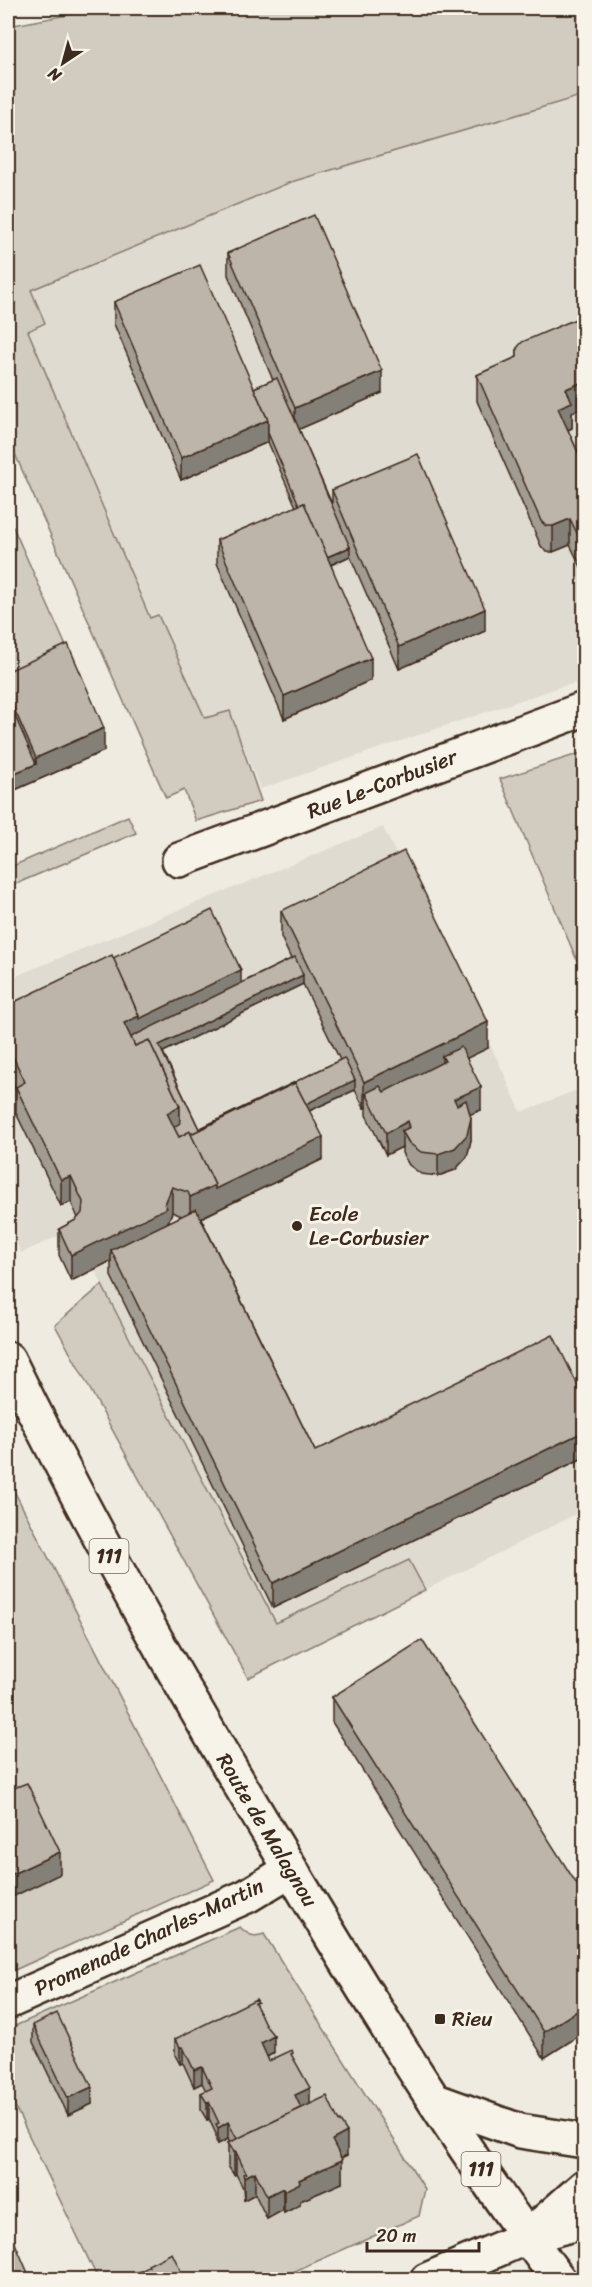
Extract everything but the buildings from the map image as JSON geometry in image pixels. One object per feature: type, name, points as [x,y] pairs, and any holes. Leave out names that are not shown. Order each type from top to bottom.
[{"type":"main road","name":"Rue Le-Corbusier","points":[[179,860],[585,709]]},
{"type":"main road","name":"Route de Malagnou","points":[[8,1359],[50,1446],[138,1610],[290,1870],[436,2101],[527,2237],[559,2280]]},
{"type":"main road","name":"Promenade Charles-Martin","points":[[8,2002],[247,1896],[290,1870]]},
{"type":"main road","points":[[436,2101],[520,2131],[585,2141]]},
{"type":"main road","points":[[527,2237],[585,2187]]},
{"type":"main road","points":[[427,2280],[527,2237],[585,2221]]},
{"type":"shaded area","points":[[105,8],[584,8],[584,95],[291,182],[31,290],[45,323],[28,331],[150,618],[158,615],[205,718],[230,711],[261,801],[196,821],[184,790],[166,798],[8,438],[8,26]]},
{"type":"shaded area","points":[[584,95],[584,681],[560,687],[260,789],[230,711],[205,719],[158,616],[151,618],[28,331],[45,323],[31,290],[291,182]]},
{"type":"shaded area","points":[[8,527],[13,527],[74,664],[8,693]]},
{"type":"shaded area","points":[[584,752],[584,977],[500,779]]},
{"type":"shaded area","points":[[128,816],[136,833],[8,887],[8,868]]},
{"type":"shaded area","name":"Ecole Le-Corbusier","points":[[383,827],[521,1112],[584,1087],[584,1510],[425,1590],[409,1560],[276,1624],[74,1229],[21,1253],[8,1223],[8,979]]},
{"type":"shaded area","points":[[102,1285],[276,1623],[409,1560],[425,1590],[248,1678],[55,1325]]},
{"type":"shaded area","points":[[8,1479],[214,1880],[8,1973]]},
{"type":"shaded area","points":[[240,1927],[251,1935],[264,1934],[425,2189],[419,2216],[277,2279],[98,2279],[8,2092],[8,2029]]},
{"type":"place","name":"Ecole Le-Corbusier","points":[[297,1226]]},
{"type":"place","name":"Rieu","points":[[440,2019]]}]
